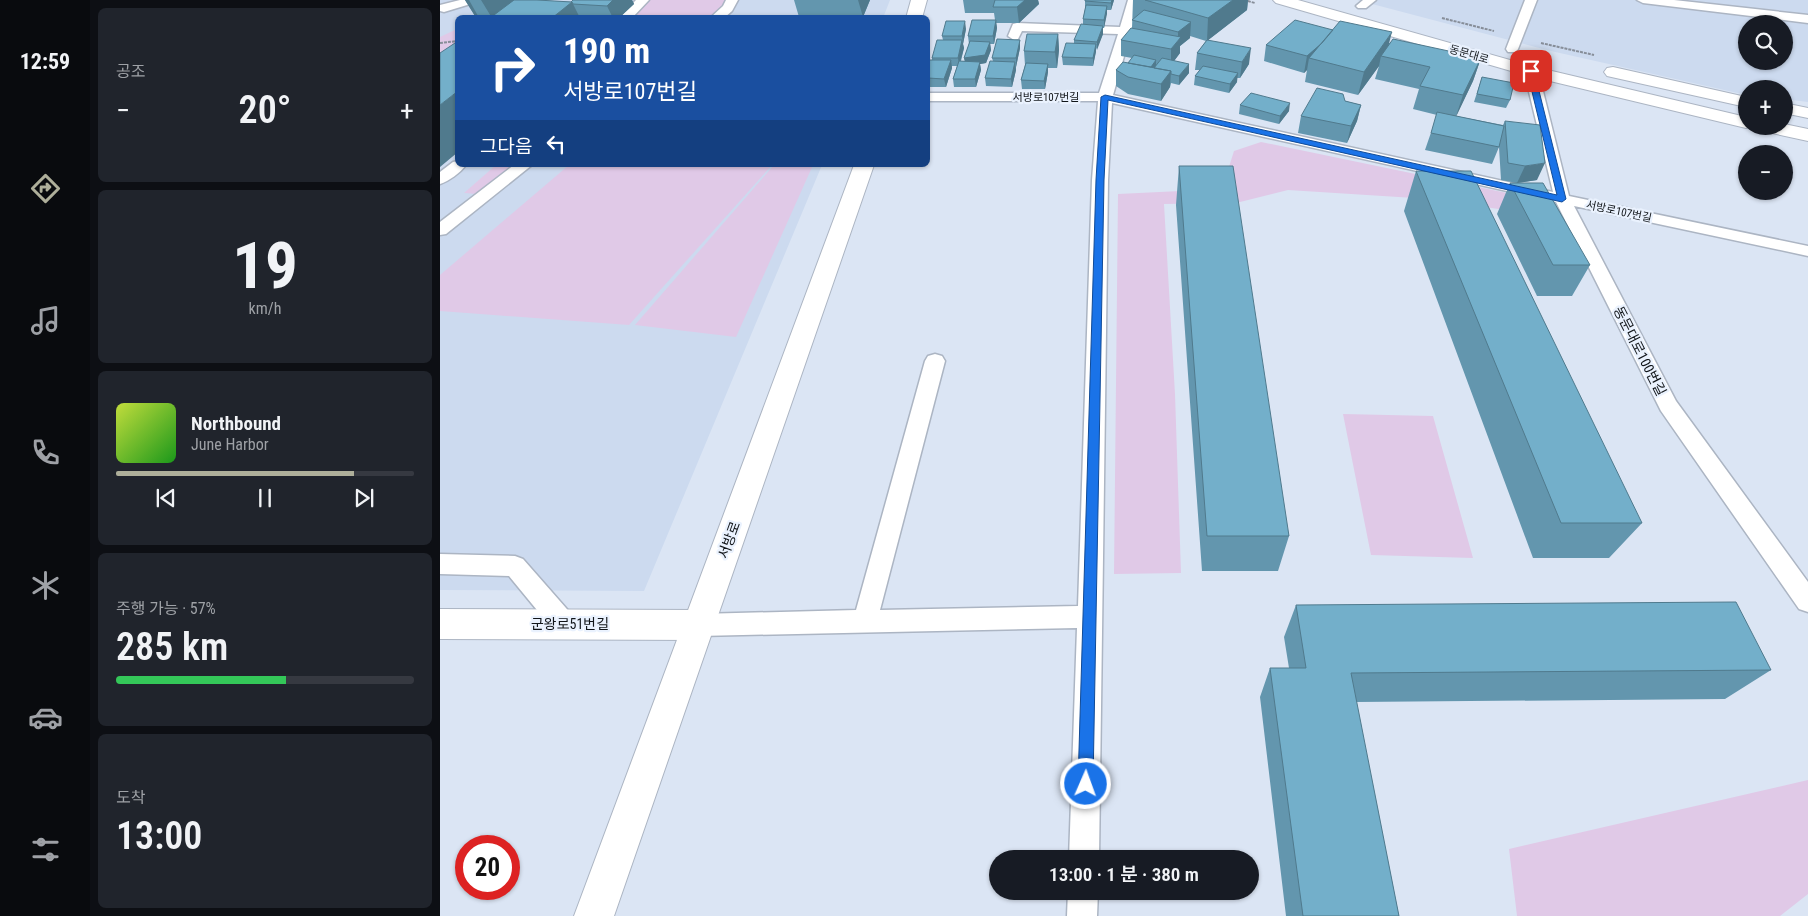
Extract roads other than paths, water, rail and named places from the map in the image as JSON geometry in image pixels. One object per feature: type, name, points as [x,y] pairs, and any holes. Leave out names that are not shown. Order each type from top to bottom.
[{"type":"main road","points":[[915,15],[920,0]]},
{"type":"main road","name":"동문대로","points":[[1281,0],[1530,62],[1738,120]]},
{"type":"main road","name":"동문대로","points":[[1423,24],[1512,49],[1530,62]]},
{"type":"main road","points":[[1593,68],[1738,100]]},
{"type":"main road","points":[[1793,110],[1808,113]]},
{"type":"main road","points":[[1793,132],[1808,135]]},
{"type":"main road","name":"서방로","points":[[594,916],[863,167]]},
{"type":"main road","name":"군왕로51번길","points":[[440,624],[699,625]]},
{"type":"lane","points":[[440,21],[445,4],[473,0]]},
{"type":"lane","points":[[628,15],[644,0]]},
{"type":"lane","points":[[720,15],[728,8],[732,0]]},
{"type":"lane","points":[[1084,850],[1100,180],[1105,97],[1134,0]]},
{"type":"lane","points":[[1512,49],[1531,0]]},
{"type":"lane","points":[[1643,0],[1808,19]]},
{"type":"lane","points":[[1014,36],[1017,27],[1124,31]]},
{"type":"lane","name":"동문대로100번길","points":[[1530,62],[1562,199],[1668,406],[1808,601]]},
{"type":"lane","name":"서방로107번길","points":[[930,97],[1105,97],[1562,199],[1808,251]]},
{"type":"lane","points":[[440,179],[455,167]]},
{"type":"lane","points":[[440,230],[521,167]]},
{"type":"lane","points":[[440,210],[463,212]]},
{"type":"lane","points":[[865,621],[935,361]]},
{"type":"lane","points":[[440,564],[515,566],[564,624]]},
{"type":"lane","points":[[699,625],[1090,617]]},
{"type":"lane","points":[[1082,916],[1083,900]]}]
